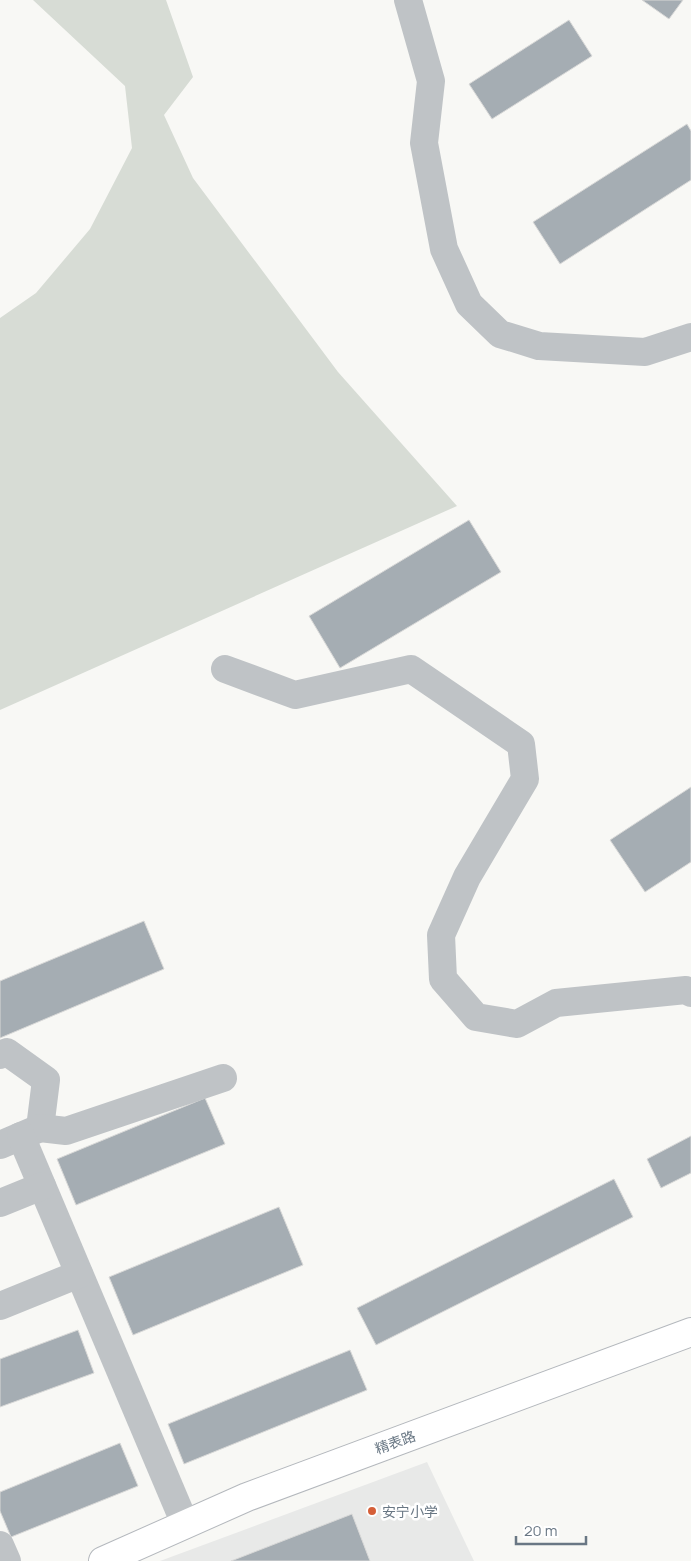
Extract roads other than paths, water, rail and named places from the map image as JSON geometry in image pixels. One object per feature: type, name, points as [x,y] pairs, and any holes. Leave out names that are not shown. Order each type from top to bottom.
[{"type":"street","points":[[408,0],[430,81],[424,143],[444,249],[469,304],[500,334],[539,346],[645,352],[691,337]]},
{"type":"street","points":[[225,669],[295,695],[411,669],[521,744],[525,779],[467,877],[441,935],[442,979],[476,1017],[517,1024],[556,1003],[686,990],[691,993]]},
{"type":"street","points":[[0,1055],[7,1052],[46,1080],[20,1137],[185,1524]]},
{"type":"street","points":[[20,1137],[66,1131],[223,1078]]},
{"type":"street","points":[[0,1203],[42,1186]]},
{"type":"street","points":[[0,1306],[79,1274]]},
{"type":"street","name":"精表路","points":[[103,1561],[247,1497],[691,1332]]},
{"type":"street","points":[[0,1545],[7,1561]]},
{"type":"place","name":"安宁小学","points":[[372,1511]]}]
